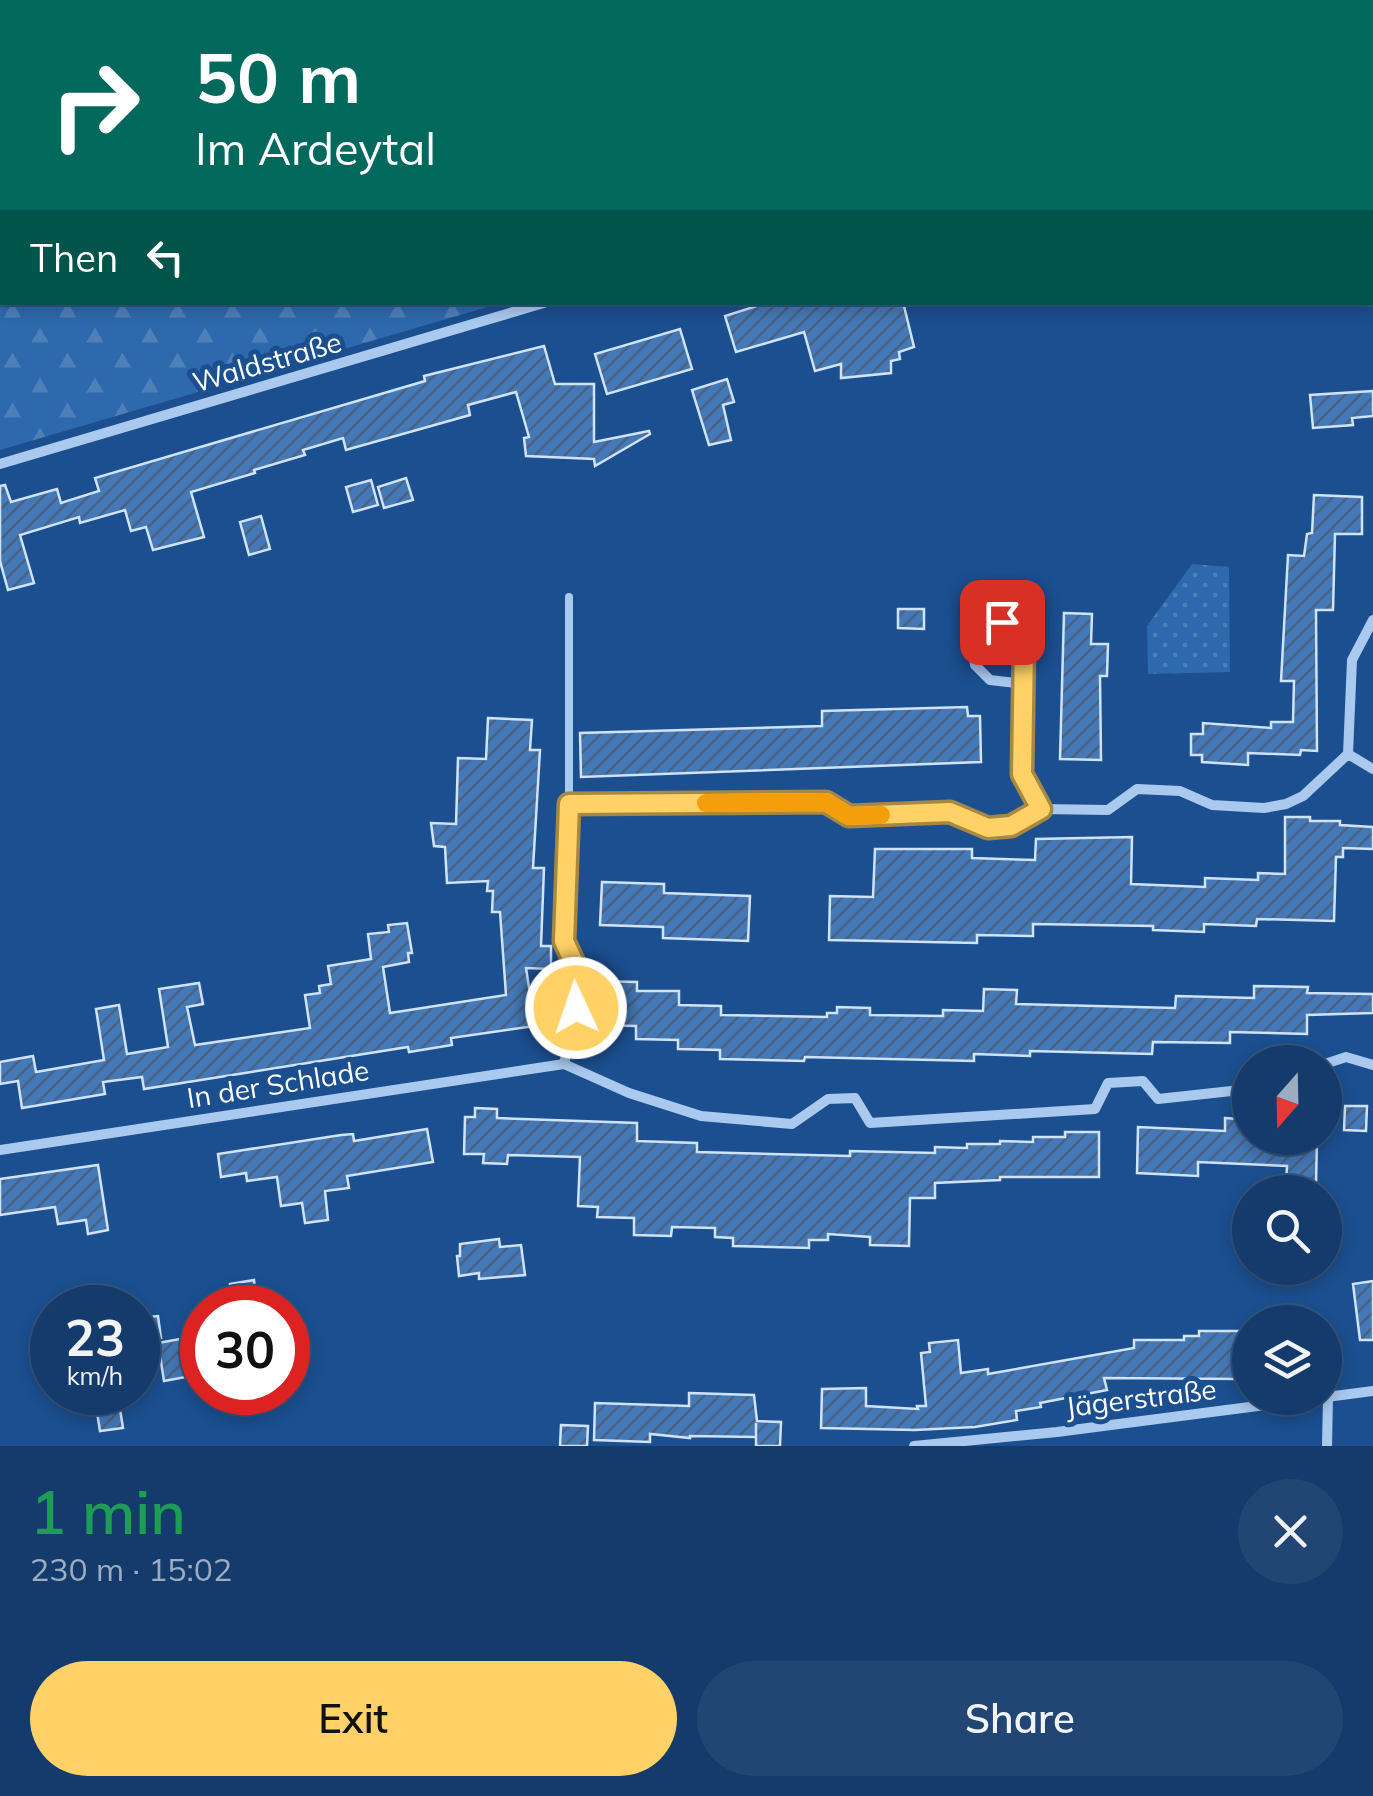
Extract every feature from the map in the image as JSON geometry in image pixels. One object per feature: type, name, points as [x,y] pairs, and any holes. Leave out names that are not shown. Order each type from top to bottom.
[{"type":"street","name":"Waldstraße","points":[[0,464],[537,305]]},
{"type":"street","points":[[1232,1091],[1158,1099],[1143,1082],[1108,1083],[1095,1108],[870,1123],[855,1098],[828,1099],[792,1124],[701,1116],[564,1064],[582,980],[564,941],[569,804],[826,802],[849,816],[950,812],[972,823],[1002,828],[1041,809],[1108,810],[1137,789],[1180,792],[1212,805],[1264,808],[1286,804],[1303,796],[1348,754],[1352,660],[1373,620]]},
{"type":"street","points":[[1024,684],[990,680],[975,665],[974,644],[991,622],[1002,622],[1016,630],[1024,646],[1024,684],[1022,774],[1041,809]]},
{"type":"street","points":[[1348,754],[1373,769]]},
{"type":"street","points":[[1342,1058],[1373,1065]]},
{"type":"street","name":"In der Schlade","points":[[0,1150],[564,1064]]},
{"type":"street","name":"Jägerstraße","points":[[1342,1395],[1373,1391]]},
{"type":"street","name":"Jägerstraße","points":[[917,1446],[1232,1409]]},
{"type":"street","points":[[1327,1446],[1328,1415]]},
{"type":"lane","points":[[569,597],[569,804]]},
{"type":"green space","points":[[0,305],[494,305],[0,450]]},
{"type":"green space","points":[[1192,564],[1229,567],[1230,672],[1148,674],[1147,626]]},
{"type":"building","points":[[760,305],[904,305],[914,347],[899,352],[900,359],[891,361],[891,373],[841,378],[841,364],[815,371],[804,332],[736,352],[725,316]]},
{"type":"building","points":[[680,329],[692,369],[607,394],[595,354]]},
{"type":"building","points":[[544,346],[555,384],[594,384],[594,442],[649,431],[650,434],[595,466],[594,459],[526,456],[524,438],[529,437],[516,392],[468,405],[470,415],[346,450],[343,438],[303,450],[305,455],[254,470],[255,473],[191,492],[204,537],[153,550],[146,527],[131,531],[125,510],[80,523],[79,517],[20,535],[34,583],[8,590],[0,561],[0,486],[5,485],[11,502],[57,489],[61,503],[99,491],[95,478],[425,381],[424,376]]},
{"type":"building","points":[[727,379],[734,402],[723,405],[731,440],[709,445],[692,390]]},
{"type":"building","points":[[1373,391],[1373,416],[1352,418],[1353,425],[1313,428],[1310,395]]},
{"type":"building","points":[[406,478],[413,500],[384,508],[378,487]]},
{"type":"building","points":[[371,480],[378,505],[353,512],[346,487]]},
{"type":"building","points":[[1314,495],[1362,497],[1362,534],[1335,534],[1333,610],[1316,610],[1317,751],[1301,750],[1300,755],[1248,753],[1248,765],[1202,762],[1202,755],[1191,755],[1191,734],[1203,734],[1203,723],[1271,728],[1271,722],[1293,722],[1294,681],[1281,681],[1288,555],[1304,556],[1307,534],[1312,533]]},
{"type":"building","points":[[261,516],[270,549],[249,555],[240,522]]},
{"type":"building","points":[[898,609],[924,609],[924,629],[898,628]]},
{"type":"building","points":[[1064,613],[1092,614],[1091,644],[1108,644],[1107,676],[1100,676],[1101,760],[1060,759]]},
{"type":"building","points":[[967,707],[968,716],[980,716],[981,762],[581,777],[580,733],[822,726],[822,711]]},
{"type":"building","points":[[488,718],[532,720],[530,750],[540,750],[533,868],[544,868],[541,946],[551,946],[551,969],[526,968],[535,1026],[451,1038],[452,1045],[409,1052],[408,1047],[144,1089],[142,1077],[103,1082],[105,1094],[22,1108],[18,1081],[0,1084],[0,1062],[33,1056],[36,1072],[104,1060],[96,1009],[119,1005],[127,1054],[168,1047],[159,989],[199,983],[203,1004],[187,1007],[195,1045],[310,1028],[305,995],[320,993],[319,986],[331,984],[328,966],[371,959],[368,934],[389,932],[388,925],[407,923],[412,953],[408,953],[409,962],[383,967],[390,1013],[506,995],[500,912],[492,912],[493,891],[487,891],[488,881],[447,883],[445,847],[434,846],[431,823],[456,824],[458,758],[486,759]]},
{"type":"building","points":[[1285,817],[1373,827],[1373,849],[1343,848],[1343,857],[1336,857],[1334,921],[1257,919],[1256,926],[1204,924],[1204,932],[1153,930],[1153,926],[1033,924],[1033,936],[977,935],[977,943],[829,940],[830,896],[873,897],[875,849],[972,849],[972,858],[1035,860],[1036,839],[1132,837],[1131,884],[1205,887],[1205,878],[1258,880],[1258,873],[1285,874]]},
{"type":"building","points":[[602,882],[664,884],[664,893],[750,896],[748,941],[663,938],[663,927],[600,925]]},
{"type":"building","points":[[595,981],[637,982],[637,991],[679,991],[679,1005],[721,1006],[721,1015],[827,1017],[827,1013],[837,1013],[837,1007],[870,1008],[870,1015],[943,1016],[943,1010],[983,1011],[984,989],[1017,990],[1016,1004],[1175,1008],[1176,996],[1254,998],[1254,986],[1308,987],[1307,993],[1373,994],[1373,1013],[1307,1015],[1307,1034],[1230,1032],[1230,1043],[1153,1042],[1152,1054],[1030,1051],[1030,1056],[974,1054],[974,1061],[720,1059],[720,1050],[678,1049],[678,1040],[636,1039],[636,1026],[594,1025]]},
{"type":"building","points":[[1345,1106],[1367,1106],[1366,1131],[1344,1130]]},
{"type":"building","points":[[475,1108],[497,1109],[497,1118],[637,1123],[637,1141],[697,1143],[697,1152],[850,1156],[850,1151],[935,1153],[935,1147],[1033,1142],[1033,1137],[1065,1137],[1065,1132],[1099,1132],[1099,1177],[1000,1177],[935,1183],[935,1198],[910,1198],[909,1246],[870,1245],[870,1237],[828,1234],[828,1240],[809,1240],[809,1248],[733,1246],[733,1238],[715,1237],[715,1228],[672,1227],[671,1236],[634,1235],[634,1218],[597,1217],[598,1207],[578,1206],[580,1157],[508,1155],[507,1164],[483,1163],[484,1154],[464,1154],[465,1117],[475,1117]]},
{"type":"building","points":[[1225,1118],[1232,1119],[1232,1155],[1317,1155],[1316,1175],[1286,1175],[1287,1166],[1198,1162],[1198,1176],[1137,1173],[1138,1127],[1225,1131]]},
{"type":"building","points":[[427,1129],[433,1162],[347,1176],[349,1188],[325,1191],[328,1220],[305,1223],[302,1203],[281,1206],[277,1177],[247,1181],[246,1173],[221,1177],[218,1154],[341,1135],[353,1134],[354,1141]]},
{"type":"building","points":[[98,1165],[108,1230],[88,1234],[86,1220],[58,1224],[55,1207],[0,1215],[0,1179]]},
{"type":"building","points":[[499,1239],[500,1247],[521,1245],[525,1275],[479,1279],[479,1273],[459,1276],[460,1244]]},
{"type":"building","points":[[254,1280],[255,1285],[230,1285]]},
{"type":"building","points":[[1373,1281],[1373,1340],[1360,1340],[1353,1284]]},
{"type":"building","points":[[1199,1331],[1232,1331],[1232,1379],[1104,1378],[1107,1390],[1040,1403],[1041,1407],[1016,1411],[1017,1420],[975,1427],[821,1428],[822,1389],[866,1388],[866,1406],[926,1406],[921,1353],[930,1352],[929,1343],[958,1340],[961,1373],[988,1369],[988,1374],[1134,1348],[1134,1340],[1184,1340],[1184,1336],[1199,1336]]},
{"type":"building","points":[[180,1339],[180,1378],[164,1381],[160,1343]]},
{"type":"building","points":[[689,1393],[754,1395],[757,1421],[781,1422],[780,1446],[756,1446],[756,1437],[650,1434],[650,1442],[594,1440],[595,1403],[689,1406]]},
{"type":"building","points":[[97,1415],[121,1415],[123,1428],[100,1431]]},
{"type":"building","points":[[561,1425],[588,1426],[587,1446],[560,1446]]},
{"type":"slow traffic","points":[[706,803],[826,802],[849,816],[881,815]]},
{"type":"route","points":[[576,1008],[582,980],[564,941],[569,804],[826,802],[849,816],[950,812],[988,828],[1019,823],[1041,809],[1022,774],[1024,646],[1016,630],[1002,622]]}]
